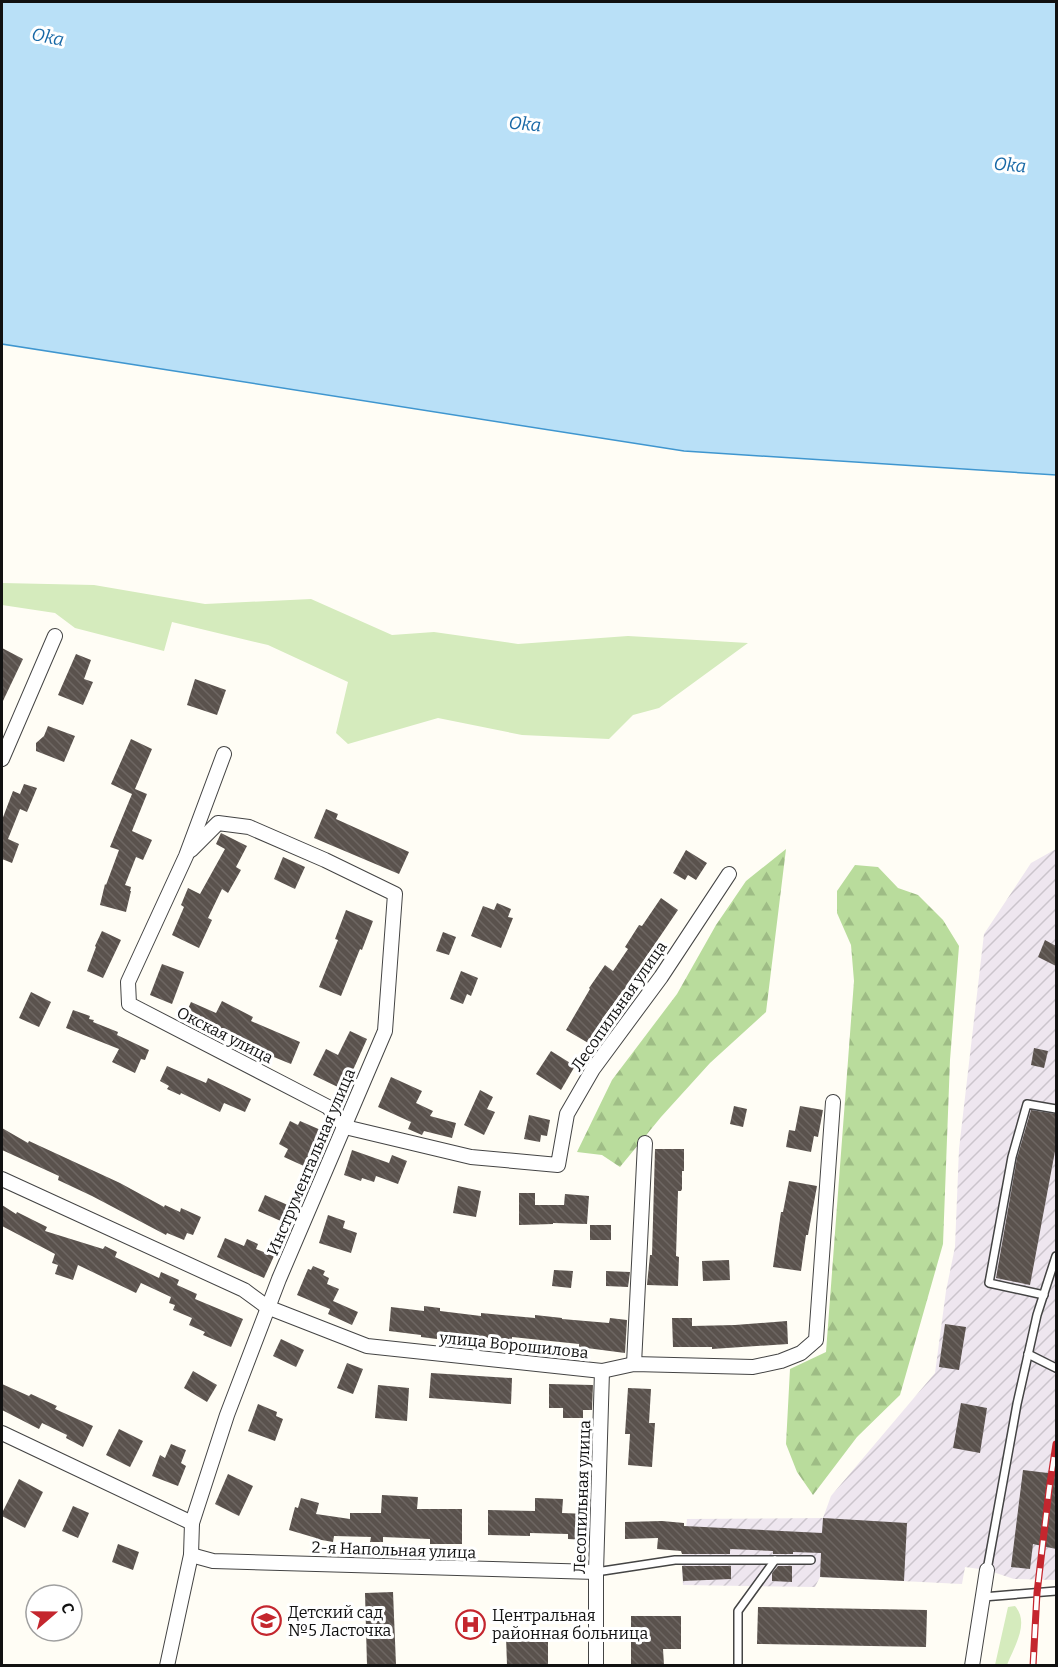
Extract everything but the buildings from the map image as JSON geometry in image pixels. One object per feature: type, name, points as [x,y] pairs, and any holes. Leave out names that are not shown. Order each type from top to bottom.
[{"type":"street","points":[[2,759],[55,636]]},
{"type":"street","name":"Окская улица","points":[[224,754],[186,856],[128,982],[129,1004],[328,1107],[345,1127]]},
{"type":"street","name":"Инструментальная улица","points":[[167,1665],[191,1555],[192,1523],[228,1415],[267,1307],[386,1031],[395,894],[249,827],[218,823],[186,856]]},
{"type":"street","name":"Лесопильная улица","points":[[345,1127],[471,1157],[558,1165],[567,1114],[592,1070],[661,977],[729,874]]},
{"type":"street","name":"улица Ворошилова","points":[[2,1179],[244,1290],[267,1307],[367,1346],[602,1371],[634,1364],[753,1367],[781,1361],[801,1353],[816,1340],[833,1102]]},
{"type":"street","points":[[634,1364],[645,1143]]},
{"type":"street","name":"Лесопильная улица","points":[[596,1665],[596,1572],[602,1371]]},
{"type":"street","points":[[2,1432],[192,1523]]},
{"type":"street","name":"2-я Напольная улица","points":[[191,1555],[213,1561],[596,1572]]},
{"type":"street","points":[[972,1665],[987,1569]]},
{"type":"lane","points":[[1044,1295],[989,1283],[1012,1157],[1027,1104],[1056,1109]]},
{"type":"lane","points":[[987,1569],[1028,1354],[1037,1315],[1056,1256]]},
{"type":"lane","points":[[1028,1354],[1056,1368]]},
{"type":"lane","points":[[596,1572],[675,1560],[812,1560]]},
{"type":"lane","points":[[738,1665],[738,1611],[775,1560]]},
{"type":"lane","points":[[983,1597],[1056,1591]]},
{"type":"shaded area","points":[[1056,849],[1056,1580],[1014,1579],[987,1570],[965,1567],[962,1584],[820,1577],[815,1587],[683,1585],[682,1567],[687,1519],[823,1518],[831,1496],[935,1373],[946,1291],[955,1247],[959,1149],[984,934],[1031,863]]},
{"type":"green space","points":[[2,583],[94,585],[205,604],[311,599],[392,635],[434,632],[518,644],[628,636],[748,643],[659,708],[633,715],[609,739],[522,735],[438,718],[348,744],[336,733],[348,682],[268,645],[172,622],[164,651],[75,628],[55,613],[2,605]]},
{"type":"green space","points":[[786,849],[766,1012],[710,1063],[620,1167],[602,1155],[577,1152],[612,1080],[677,994],[716,925],[746,881]]},
{"type":"green space","points":[[855,865],[878,867],[898,888],[918,895],[943,920],[959,946],[950,1060],[943,1244],[900,1395],[857,1437],[813,1495],[797,1472],[786,1444],[790,1369],[826,1352],[854,981],[851,945],[837,913],[837,891]]},
{"type":"green space","points":[[1015,1606],[1021,1620],[1017,1643],[1007,1665],[995,1665],[1008,1607]]},
{"type":"water","name":"Oka","points":[[2,2],[1056,2],[1056,475],[684,451],[2,344]]},
{"type":"railway","points":[[1033,1666],[1037,1593],[1056,1444]]},
{"type":"place","name":"Детский сад №5 Ласточка","points":[[267,1621]]},
{"type":"place","name":"Центральная районная больница","points":[[471,1624]]}]
